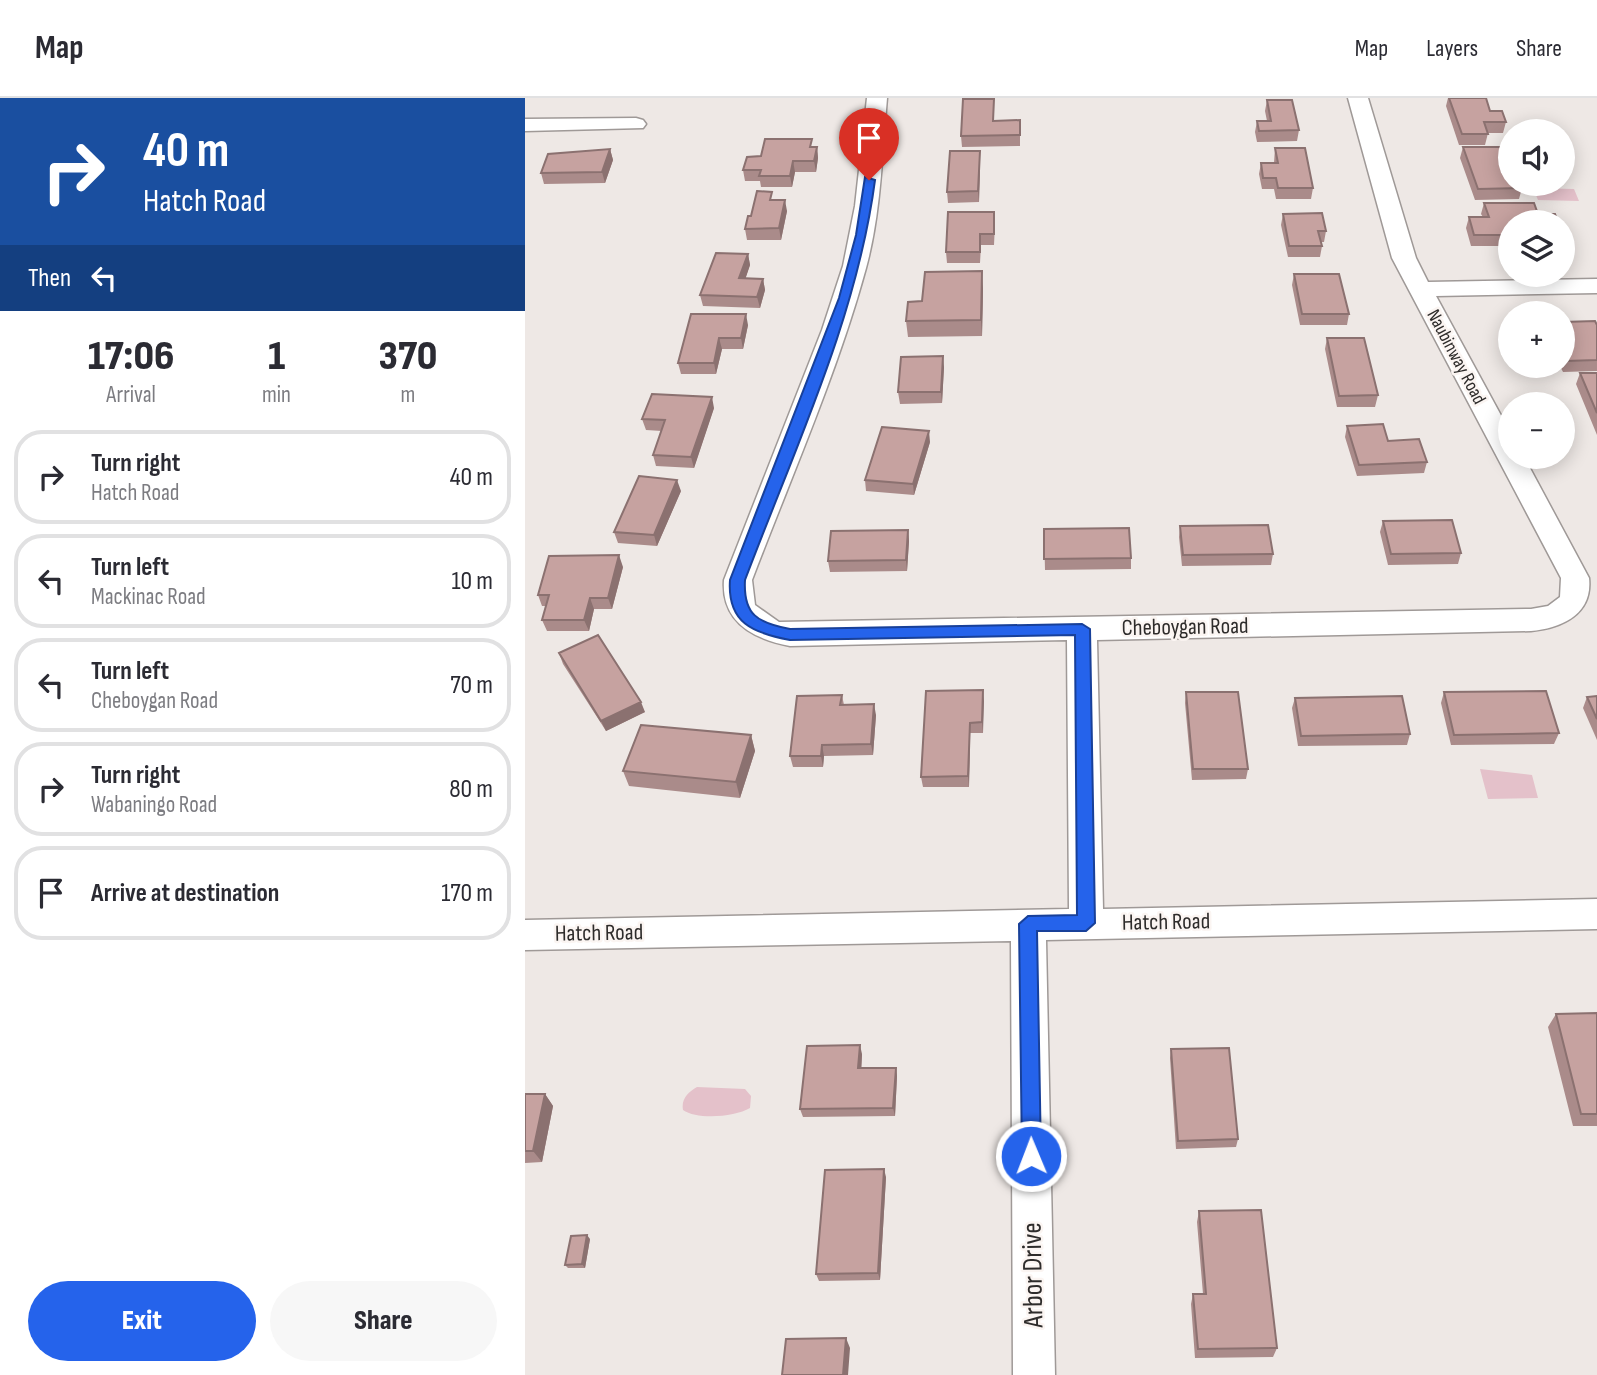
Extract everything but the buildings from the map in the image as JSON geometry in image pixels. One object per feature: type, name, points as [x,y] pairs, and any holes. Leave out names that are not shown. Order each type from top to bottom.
[{"type":"street","name":"Cheboygan Road","points":[[877,98],[865,215],[855,266],[834,330],[738,580],[736,599],[746,617],[768,630],[790,635],[1540,620],[1556,616],[1571,604]]},
{"type":"street","name":"Naubinway Road","points":[[1358,98],[1365,131],[1404,258],[1571,570],[1577,586],[1571,604]]},
{"type":"street","points":[[525,125],[636,124]]},
{"type":"street","points":[[1420,289],[1597,286]]},
{"type":"street","points":[[1082,629],[1086,923]]},
{"type":"street","name":"Hatch Road","points":[[525,935],[1597,914]]},
{"type":"street","name":"Arbor Drive","points":[[1028,924],[1034,1375]]},
{"type":"shaded area","points":[[1575,191],[1579,201],[1538,200],[1536,196],[1575,196]]},
{"type":"shaded area","points":[[1480,769],[1532,775],[1538,798],[1488,799]]},
{"type":"shaded area","points":[[697,1087],[745,1089],[751,1096],[750,1108],[735,1114],[716,1116],[689,1113],[683,1110],[683,1102]]},
{"type":"route","points":[[869,180],[862,235],[845,298],[738,580],[736,599],[746,617],[761,627],[790,635],[1082,629],[1086,923],[1028,924],[1031,1156]]}]
